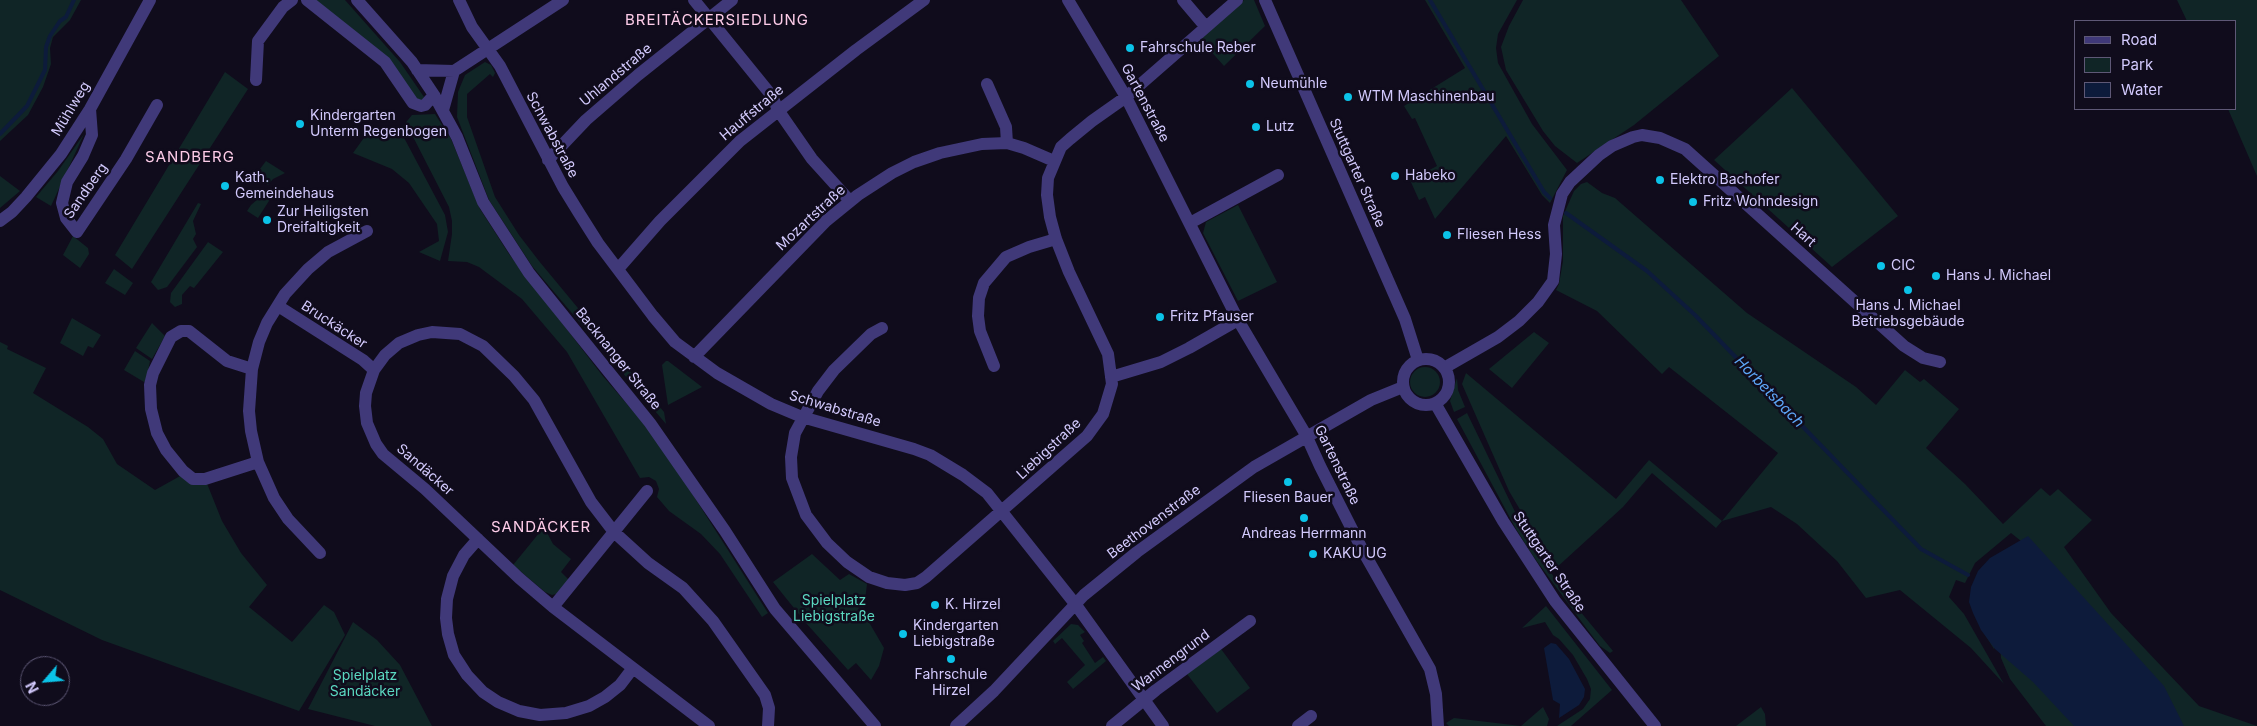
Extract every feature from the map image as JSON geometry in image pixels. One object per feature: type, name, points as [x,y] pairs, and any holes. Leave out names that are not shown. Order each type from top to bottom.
[{"type":"street","name":"Mühlweg","points":[[0,221],[12,212],[26,197],[55,161],[90,109],[150,0]]},
{"type":"street","points":[[256,80],[258,41],[283,7],[292,0]]},
{"type":"street","points":[[307,0],[385,62],[413,103],[421,106],[425,105],[434,95]]},
{"type":"street","name":"Backnanger Straße","points":[[357,0],[417,70],[434,95],[457,137],[483,202],[514,252],[650,423],[725,530],[774,609],[875,726]]},
{"type":"street","name":"Schwabstraße","points":[[460,0],[472,27],[489,50],[548,160],[584,221],[662,328],[694,357],[746,391],[802,418],[900,444],[930,455],[964,474],[987,494],[1076,605],[1164,726]]},
{"type":"street","points":[[417,70],[454,71],[489,50],[563,0]]},
{"type":"street","points":[[694,0],[772,96],[778,110],[812,159],[850,201]]},
{"type":"street","name":"Uhlandstraße","points":[[548,160],[586,120],[638,75],[732,0]]},
{"type":"street","name":"Hauffstraße","points":[[618,269],[690,190],[740,141],[924,0]]},
{"type":"street","name":"Gartenstraße","points":[[1068,0],[1126,97],[1238,320],[1306,435],[1363,551],[1430,669],[1436,694],[1438,726]]},
{"type":"street","points":[[1183,0],[1205,26]]},
{"type":"street","name":"Liebigstraße","points":[[882,328],[871,334],[834,370],[818,391],[795,433],[791,457],[792,478],[803,510],[814,527],[847,562],[869,577],[896,584],[916,583],[926,577],[1002,512],[1087,436],[1097,424],[1110,397],[1111,377],[1108,354],[1069,272],[1056,239],[1050,217],[1047,195],[1048,178],[1054,161],[1070,139],[1126,97],[1237,0]]},
{"type":"street","name":"Stuttgarter Straße","points":[[1265,0],[1401,310],[1418,360]]},
{"type":"street","points":[[443,110],[454,71]]},
{"type":"street","points":[[987,84],[1006,127],[1008,143]]},
{"type":"street","name":"Sandberg","points":[[90,109],[92,135],[83,156],[67,182],[62,203],[66,218],[77,232],[126,159],[157,105]]},
{"type":"street","name":"Hart","points":[[1444,368],[1498,337],[1536,305],[1553,282],[1556,254],[1554,225],[1562,194],[1570,182],[1599,155],[1612,146],[1633,136],[1642,135],[1660,138],[1685,149],[1904,346],[1923,358],[1940,362]]},
{"type":"street","name":"Mozartstraße","points":[[694,357],[817,230],[850,201],[883,178],[924,158],[968,146],[1008,143],[1054,161]]},
{"type":"street","points":[[1190,223],[1278,175]]},
{"type":"street","name":"Bruckäcker","points":[[320,553],[297,531],[278,505],[258,462],[251,431],[249,410],[252,369],[259,342],[278,306],[296,281],[338,244],[366,231]]},
{"type":"street","points":[[994,366],[980,331],[978,316],[978,306],[984,283],[1006,257],[1029,247],[1056,239]]},
{"type":"street","name":"Bruckäcker","points":[[278,306],[363,360],[374,370]]},
{"type":"street","points":[[1111,377],[1161,362],[1238,320]]},
{"type":"street","points":[[252,369],[227,362],[189,331],[180,331],[171,337],[153,373],[150,394],[152,415],[162,442],[173,461],[193,479],[205,479],[258,462]]},
{"type":"street","name":"Sandäcker","points":[[709,726],[519,578],[425,489],[383,454],[376,444],[367,423],[365,406],[374,370],[392,348],[418,335],[432,332],[460,334],[484,346],[514,376],[534,400],[591,502],[614,532],[648,563],[683,588],[703,609],[764,695],[769,708],[768,726]]},
{"type":"street","points":[[1418,360],[1434,360],[1444,368],[1448,376],[1448,390],[1443,397],[1435,403],[1426,405],[1416,403],[1408,396],[1403,386],[1406,371],[1418,360]]},
{"type":"street","name":"Beethovenstraße","points":[[956,726],[994,691],[1084,595],[1182,518],[1254,467],[1306,435],[1371,400],[1403,386]]},
{"type":"street","name":"Stuttgarter Straße","points":[[1435,403],[1503,521],[1555,600],[1655,726]]},
{"type":"street","points":[[553,606],[647,491]]},
{"type":"street","points":[[478,539],[464,555],[453,576],[447,599],[446,618],[454,655],[465,673],[483,692],[504,705],[521,712],[542,715],[566,714],[602,699],[620,685],[633,668]]},
{"type":"street","name":"Wannengrund","points":[[1112,726],[1250,621]]},
{"type":"street","points":[[1298,726],[1311,716]]},
{"type":"green space","points":[[0,0],[81,0],[70,20],[53,37],[50,48],[51,64],[43,87],[28,115],[0,141]]},
{"type":"green space","points":[[315,0],[345,0],[400,62],[424,97],[423,100],[419,101]]},
{"type":"green space","points":[[1244,0],[1254,0],[1265,26],[1224,66],[1199,38]]},
{"type":"green space","points":[[1425,0],[1517,0],[1498,34],[1496,48],[1498,63],[1532,124],[1567,170],[1550,203],[1542,195],[1506,136],[1435,219],[1425,197],[1419,200],[1410,180],[1437,166],[1415,118],[1412,119],[1404,106],[1465,68]]},
{"type":"green space","points":[[1523,0],[1681,0],[1719,56],[1634,125],[1577,163],[1555,146],[1543,131],[1506,70],[1501,47],[1509,26]]},
{"type":"green space","points":[[2177,0],[2257,0],[2257,176],[2228,110],[2237,110],[2237,20],[2187,20]]},
{"type":"green space","points":[[485,62],[491,65],[495,73],[493,77],[490,74],[467,94],[467,117],[495,197],[519,235],[539,261],[664,412],[666,424],[532,266],[489,200],[457,117],[458,92],[465,75]]},
{"type":"green space","points":[[225,72],[248,89],[132,269],[115,255]]},
{"type":"green space","points":[[1792,88],[1898,216],[1832,267],[1714,160]]},
{"type":"green space","points":[[435,114],[451,139],[480,209],[509,254],[602,375],[658,440],[768,613],[762,617],[720,554],[701,534],[669,511],[657,497],[659,489],[656,481],[649,477],[640,478],[567,352],[522,299],[479,267],[467,262],[448,261],[452,234],[449,207],[409,129],[403,126],[412,115]]},
{"type":"green space","points":[[371,128],[396,129],[401,132],[445,215],[448,232],[440,261],[419,252],[439,241],[437,224],[409,183],[392,169],[353,153]]},
{"type":"green space","points":[[84,134],[51,206],[36,197],[58,171]]},
{"type":"green space","points":[[266,161],[285,173],[273,179],[268,185],[254,177]]},
{"type":"green space","points":[[0,176],[20,191],[0,208]]},
{"type":"green space","points":[[1587,182],[1602,193],[1615,198],[1747,313],[1856,387],[1876,405],[1905,370],[1920,382],[1924,379],[1959,409],[1926,448],[1965,484],[2003,524],[2041,488],[2050,496],[2058,489],[2092,520],[2064,547],[2111,613],[2199,706],[2257,726],[2046,726],[2010,679],[2001,658],[1997,603],[1997,643],[1994,649],[1982,630],[2021,541],[2011,533],[1975,563],[1965,583],[1956,580],[1949,597],[1964,614],[2004,684],[1971,648],[1900,590],[1866,598],[1837,561],[1797,524],[1771,507],[1722,521],[1778,453],[1669,367],[1662,374],[1597,311],[1556,290],[1559,284],[1563,261],[1563,216],[1574,191],[1581,184]]},
{"type":"green space","points":[[277,187],[285,189],[281,194],[276,190],[258,218],[247,211],[267,191]]},
{"type":"green space","points":[[198,203],[201,204],[193,221],[196,234],[193,239],[197,247],[167,287],[158,290],[151,282]]},
{"type":"green space","points":[[1238,205],[1277,282],[1238,301],[1203,233],[1206,222]]},
{"type":"green space","points":[[73,236],[88,248],[89,254],[80,268],[63,255]]},
{"type":"green space","points":[[208,242],[223,252],[194,288],[190,286],[182,295],[182,304],[175,307],[170,302],[171,293]]},
{"type":"green space","points":[[114,269],[133,283],[125,295],[105,283]]},
{"type":"green space","points":[[72,318],[101,335],[93,348],[88,346],[83,356],[60,343]]},
{"type":"green space","points":[[152,323],[165,336],[152,359],[136,348]]},
{"type":"green space","points":[[1534,332],[1549,343],[1512,388],[1489,369]]},
{"type":"green space","points":[[0,342],[8,346],[7,349],[46,368],[33,393],[88,427],[103,439],[117,464],[155,490],[182,475],[206,481],[222,521],[241,553],[267,585],[249,607],[292,642],[324,605],[334,612],[345,635],[299,711],[102,640],[0,590]]},
{"type":"green space","points":[[135,351],[150,361],[146,381],[144,382],[124,370]]},
{"type":"green space","points":[[666,361],[702,387],[668,405],[662,365]]},
{"type":"green space","points":[[1425,367],[1436,371],[1440,382],[1436,393],[1425,397],[1414,393],[1410,382],[1414,371]]},
{"type":"green space","points":[[1466,373],[1616,499],[1649,460],[1722,521],[1716,528],[1652,473],[1623,507],[1555,569],[1509,491],[1462,384]]},
{"type":"green space","points":[[1457,378],[1458,390],[1465,407],[1454,412],[1450,401]]},
{"type":"green space","points":[[1467,413],[1518,518],[1543,561],[1565,593],[1613,651],[1610,653],[1600,646],[1587,629],[1533,556],[1516,529],[1457,419]]},
{"type":"green space","points":[[544,527],[553,544],[571,559],[561,572],[569,580],[556,594],[552,595],[545,592],[513,565]]},
{"type":"green space","name":"Spielplatz Liebigstraße","points":[[812,554],[840,580],[849,574],[867,584],[864,608],[866,617],[884,648],[879,666],[871,680],[856,663],[848,670],[773,582]]},
{"type":"green space","points":[[1546,606],[1612,690],[1571,726],[1557,726],[1583,709],[1590,699],[1591,689],[1587,679],[1573,655],[1553,635],[1545,622],[1522,628]]},
{"type":"green space","name":"Spielplatz Sandäcker","points":[[353,622],[377,640],[400,665],[432,726],[375,726],[308,709]]},
{"type":"green space","points":[[1071,624],[1078,625],[1085,632],[1080,635],[1084,641],[1082,643],[1095,663],[1103,657],[1106,661],[1073,689],[1067,682],[1085,665],[1062,638],[1055,644],[1053,641]]},
{"type":"green space","points":[[1221,649],[1250,688],[1217,713],[1187,674]]},
{"type":"green space","points":[[1543,707],[1549,719],[1547,726],[1521,726]]},
{"type":"green space","points":[[1761,707],[1765,714],[1766,726],[1736,726]]},
{"type":"green space","points":[[1454,718],[1521,726],[1449,726],[1446,723]]},
{"type":"water","points":[[2028,536],[2164,686],[2184,726],[2074,726],[2033,682],[1995,649],[1981,630],[1973,613],[1969,602],[1971,587],[1978,571],[1990,558]]},
{"type":"water","points":[[1551,643],[1556,644],[1569,659],[1585,689],[1584,697],[1579,705],[1559,718],[1560,704],[1553,700],[1544,648]]},
{"type":"waterway","points":[[0,134],[27,106],[45,70],[46,47],[50,36],[60,21],[66,17],[74,0]]},
{"type":"waterway","name":"Horbetsbach","points":[[1430,0],[1544,192],[1550,198]]},
{"type":"waterway","name":"Horbetsbach","points":[[1566,213],[1647,271],[1695,315],[1921,549],[1968,575]]},
{"type":"place","name":"Fahrschule Reber","points":[[1130,48]]},
{"type":"place","name":"Neumühle","points":[[1250,84]]},
{"type":"place","name":"WTM Maschinenbau","points":[[1348,97]]},
{"type":"place","name":"Kindergarten Unterm Regenbogen","points":[[300,124]]},
{"type":"place","name":"Lutz","points":[[1256,127]]},
{"type":"place","name":"Habeko","points":[[1395,176]]},
{"type":"place","name":"Elektro Bachofer","points":[[1660,180]]},
{"type":"place","name":"Kath. Gemeindehaus","points":[[225,186]]},
{"type":"place","name":"Fritz Wohndesign","points":[[1693,202]]},
{"type":"place","name":"Zur Heiligsten Dreifaltigkeit","points":[[267,220]]},
{"type":"place","name":"Fliesen Hess","points":[[1447,235]]},
{"type":"place","name":"CIC","points":[[1881,266]]},
{"type":"place","name":"Hans J. Michael","points":[[1936,276]]},
{"type":"place","name":"Hans J. Michael Betriebsgebäude","points":[[1908,290]]},
{"type":"place","name":"Fritz Pfauser","points":[[1160,317]]},
{"type":"place","name":"Fliesen Bauer","points":[[1288,482]]},
{"type":"place","name":"Andreas Herrmann","points":[[1304,518]]},
{"type":"place","name":"KAKU UG","points":[[1313,554]]},
{"type":"place","name":"K. Hirzel","points":[[935,605]]},
{"type":"place","name":"Kindergarten Liebigstraße","points":[[903,634]]},
{"type":"place","name":"Fahrschule Hirzel","points":[[951,659]]},
{"type":"district","name":"BREITÄCKERSIEDLUNG","points":[[717,20]]},
{"type":"district","name":"SANDBERG","points":[[190,157]]},
{"type":"district","name":"SANDÄCKER","points":[[541,527]]}]
